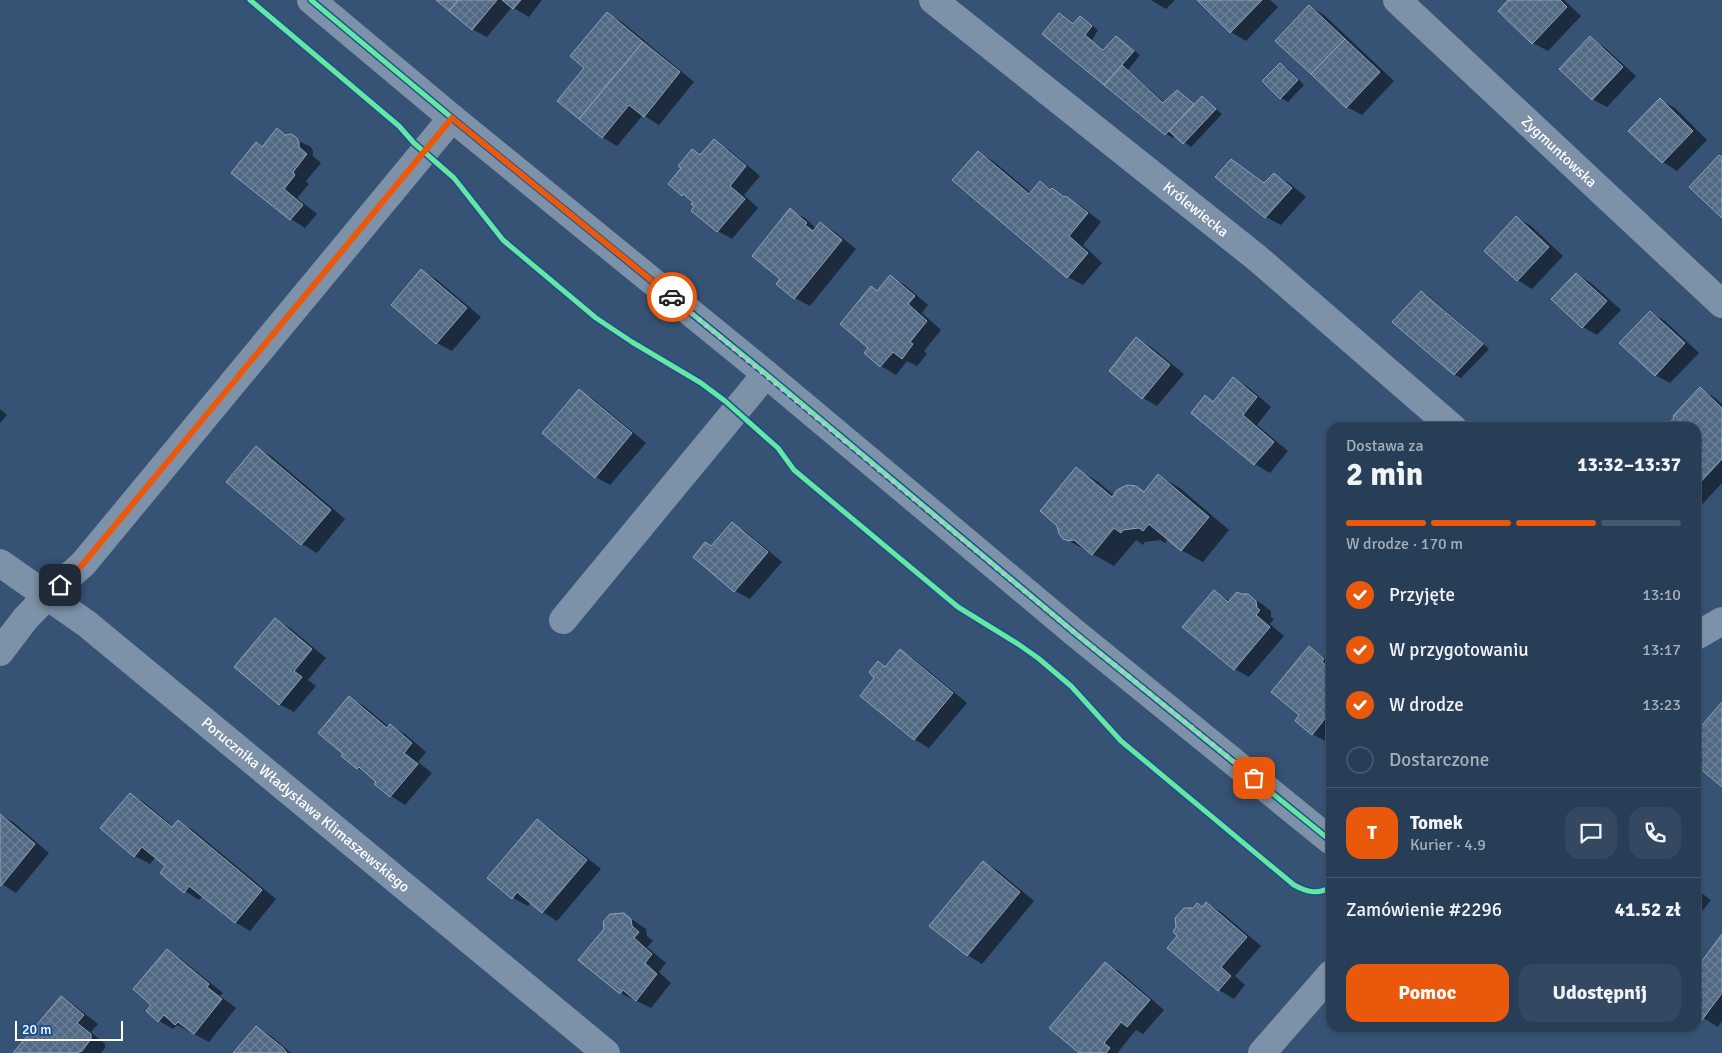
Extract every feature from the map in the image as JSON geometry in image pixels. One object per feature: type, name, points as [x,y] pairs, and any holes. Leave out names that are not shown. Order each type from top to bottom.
[{"type":"street","points":[[311,0],[452,118],[766,374],[1067,627],[1326,836]]},
{"type":"street","name":"Królewiecka","points":[[933,0],[1257,258],[1446,422]]},
{"type":"street","name":"Zygmuntowska","points":[[1397,0],[1722,304]]},
{"type":"street","points":[[0,652],[25,619],[48,595],[83,564],[452,118]]},
{"type":"street","points":[[563,620],[766,374]]},
{"type":"street","name":"Porucznika Władysława Klimaszewskiego","points":[[0,563],[87,624],[606,1053]]},
{"type":"street","points":[[1701,633],[1722,621]]},
{"type":"street","points":[[1262,1053],[1326,980]]},
{"type":"building","points":[[436,0],[458,0],[449,11]]},
{"type":"building","points":[[458,0],[497,0],[472,30],[449,11]]},
{"type":"building","points":[[502,0],[521,0],[513,9]]},
{"type":"building","points":[[1197,0],[1262,0],[1230,33]]},
{"type":"building","points":[[1508,0],[1560,0],[1567,7],[1532,44],[1498,11]]},
{"type":"building","points":[[1309,5],[1345,39],[1311,74],[1275,41]]},
{"type":"building","points":[[607,12],[643,42],[579,119],[557,101],[584,68],[570,56]]},
{"type":"building","points":[[1059,13],[1073,24],[1080,16],[1092,26],[1085,35],[1103,50],[1116,36],[1134,51],[1104,85],[1042,34]]},
{"type":"building","points":[[1590,36],[1623,67],[1592,100],[1559,69]]},
{"type":"building","points":[[1345,39],[1380,72],[1346,108],[1311,74]]},
{"type":"building","points":[[643,42],[680,72],[644,117],[629,105],[602,138],[579,119]]},
{"type":"building","points":[[1280,63],[1298,80],[1280,99],[1262,81]]},
{"type":"building","points":[[1122,65],[1163,103],[1177,90],[1194,104],[1165,135],[1104,85]]},
{"type":"building","points":[[1202,96],[1216,109],[1183,144],[1169,131]]},
{"type":"building","points":[[1660,98],[1693,131],[1662,163],[1628,131]]},
{"type":"building","points":[[277,128],[285,135],[291,134],[296,137],[299,147],[307,154],[293,172],[295,175],[284,189],[303,205],[290,220],[231,173],[256,142],[262,147]]},
{"type":"building","points":[[714,139],[746,166],[730,186],[745,199],[717,232],[691,211],[694,206],[691,204],[693,202],[683,194],[682,196],[668,184],[681,168],[678,166],[692,149],[700,155]]},
{"type":"building","points":[[978,151],[1029,194],[1040,181],[1050,190],[1052,188],[1064,197],[1066,196],[1088,213],[1069,236],[1088,253],[1067,278],[952,180]]},
{"type":"building","points":[[1719,155],[1722,157],[1722,218],[1689,187]]},
{"type":"building","points":[[1231,159],[1264,183],[1274,173],[1292,188],[1265,218],[1215,177]]},
{"type":"building","points":[[790,208],[813,231],[820,222],[842,240],[794,299],[776,284],[780,279],[752,256]]},
{"type":"building","points":[[1516,216],[1549,247],[1517,281],[1484,251]]},
{"type":"building","points":[[421,269],[467,308],[436,344],[391,305]]},
{"type":"building","points":[[1576,273],[1607,301],[1582,328],[1551,299]]},
{"type":"building","points":[[890,275],[915,296],[908,304],[927,321],[910,342],[913,344],[902,359],[893,352],[880,367],[864,353],[868,348],[840,324],[871,286],[877,291]]},
{"type":"building","points":[[1421,291],[1483,344],[1454,375],[1392,322]]},
{"type":"building","points":[[1650,311],[1685,343],[1655,376],[1619,343]]},
{"type":"building","points":[[1136,337],[1170,365],[1142,399],[1109,371]]},
{"type":"building","points":[[1233,377],[1257,397],[1243,415],[1274,442],[1254,465],[1191,413],[1205,395],[1213,402]]},
{"type":"building","points":[[1700,387],[1722,408],[1722,459],[1701,482],[1701,422],[1670,422],[1674,418],[1673,416]]},
{"type":"building","points":[[579,389],[632,433],[595,478],[542,433]]},
{"type":"building","points":[[256,446],[331,510],[301,545],[226,482]]},
{"type":"building","points":[[1076,467],[1112,497],[1117,490],[1127,485],[1136,486],[1144,492],[1158,474],[1209,517],[1181,551],[1149,524],[1143,531],[1139,528],[1123,530],[1121,533],[1114,528],[1092,555],[1074,540],[1063,539],[1059,534],[1057,526],[1040,511]]},
{"type":"building","points":[[732,522],[768,552],[734,592],[693,557],[705,542],[711,546]]},
{"type":"building","points":[[1214,590],[1228,602],[1237,592],[1248,594],[1256,601],[1257,608],[1260,610],[1256,615],[1270,627],[1234,670],[1182,627]]},
{"type":"building","points":[[275,618],[312,649],[294,671],[302,677],[279,705],[234,667]]},
{"type":"building","points":[[1309,646],[1324,659],[1322,662],[1326,665],[1326,717],[1312,735],[1295,721],[1299,715],[1271,692]]},
{"type":"building","points":[[900,649],[953,693],[914,740],[860,696],[874,678],[869,672],[878,661],[885,667]]},
{"type":"building","points":[[349,696],[387,728],[390,724],[412,743],[404,753],[418,764],[390,797],[374,784],[376,782],[359,767],[357,769],[341,756],[343,754],[318,733]]},
{"type":"building","points":[[1722,702],[1722,787],[1701,769],[1701,726]]},
{"type":"building","points":[[130,793],[172,827],[178,820],[262,890],[235,923],[189,886],[184,893],[160,873],[165,866],[142,847],[134,857],[100,828]]},
{"type":"building","points":[[0,814],[35,844],[1,886],[0,885]]},
{"type":"building","points":[[537,819],[587,860],[542,913],[517,892],[512,899],[487,878]]},
{"type":"building","points":[[983,861],[1020,892],[967,956],[929,926]]},
{"type":"building","points":[[1206,902],[1247,937],[1221,967],[1231,976],[1218,991],[1167,948],[1177,936],[1173,932],[1176,927],[1175,918],[1184,908],[1193,908],[1197,903],[1202,907]]},
{"type":"building","points":[[624,913],[631,919],[632,926],[639,932],[634,938],[652,954],[645,963],[657,974],[636,1001],[623,990],[620,994],[578,960],[604,929],[603,922],[610,914]]},
{"type":"building","points":[[1722,934],[1722,993],[1702,1020],[1701,1019],[1701,962]]},
{"type":"building","points":[[167,949],[209,984],[207,987],[222,999],[194,1034],[178,1022],[175,1025],[164,1015],[158,1022],[146,1011],[151,1005],[133,989]]},
{"type":"building","points":[[1105,962],[1150,1000],[1127,1027],[1121,1022],[1104,1043],[1110,1048],[1106,1053],[1079,1053],[1049,1028]]},
{"type":"building","points":[[61,996],[84,1015],[77,1023],[91,1034],[91,1039],[82,1051],[76,1053],[13,1053]]},
{"type":"building","points":[[256,1026],[283,1048],[287,1053],[233,1053]]},
{"type":"cycle path","points":[[250,0],[399,126],[414,143],[454,178],[503,240],[596,318],[701,383],[725,401],[778,448],[794,470],[958,607],[1038,658],[1071,686],[1121,741],[1294,885],[1312,892],[1326,889]]},
{"type":"cycle path","points":[[311,0],[452,118],[766,374],[1075,633],[1326,837]]},
{"type":"way so far","points":[[672,297],[1075,633],[1254,778]]},
{"type":"route","points":[[60,585],[83,564],[452,118],[672,297]]}]
